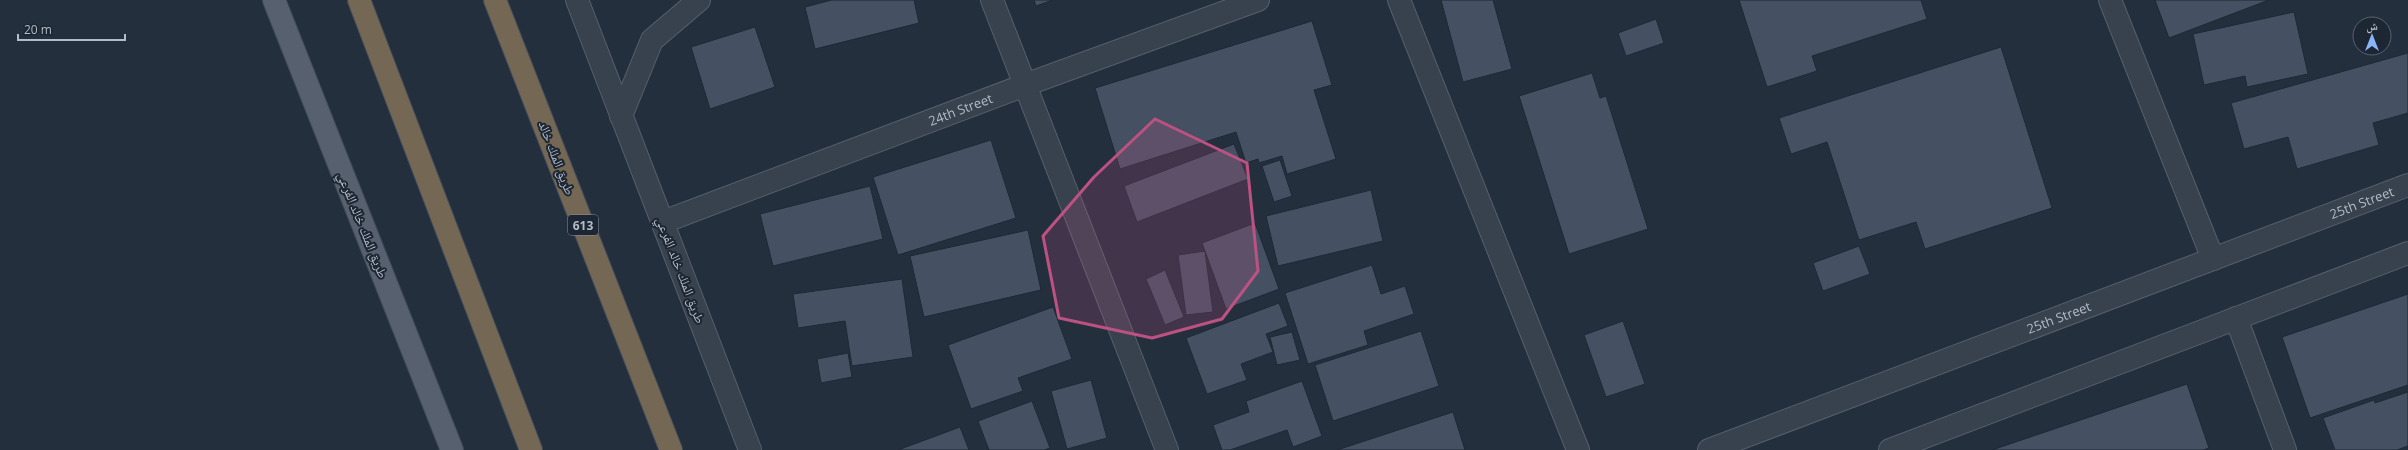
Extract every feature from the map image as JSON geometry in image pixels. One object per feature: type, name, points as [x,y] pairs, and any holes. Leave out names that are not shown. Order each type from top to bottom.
[{"type":"highway","points":[[359,0],[531,450]]},
{"type":"highway","name":"طريق الملك خالد","points":[[495,0],[671,450]]},
{"type":"main road","name":"طريق الملك خالد الفرعي","points":[[274,0],[452,450]]},
{"type":"street","name":"طريق الملك خالد الفرعي","points":[[577,0],[750,450]]},
{"type":"street","points":[[621,116],[652,40],[699,0]]},
{"type":"street","points":[[992,0],[1167,450]]},
{"type":"street","name":"24th Street","points":[[663,222],[1025,85],[1258,0]]},
{"type":"street","points":[[1399,0],[1578,450]]},
{"type":"street","points":[[2110,0],[2213,259]]},
{"type":"street","name":"25th Street","points":[[1710,450],[2408,184]]},
{"type":"street","points":[[1890,450],[1922,444],[2236,318],[2408,253]]},
{"type":"street","points":[[2236,318],[2285,450]]},
{"type":"highlighted area","points":[[1155,119],[1247,163],[1258,271],[1222,319],[1152,338],[1059,318],[1043,236],[1094,177]]},
{"type":"building","points":[[832,0],[914,0],[919,23],[815,49],[805,7]]},
{"type":"building","points":[[1034,0],[1053,0],[1036,6]]},
{"type":"building","points":[[1441,0],[1493,0],[1512,69],[1463,82]]},
{"type":"building","points":[[1739,0],[1921,0],[1927,19],[1812,56],[1817,71],[1767,87]]},
{"type":"building","points":[[2155,0],[2269,0],[2169,38]]},
{"type":"building","points":[[2294,12],[2308,74],[2247,87],[2245,76],[2204,85],[2193,34]]},
{"type":"building","points":[[1656,19],[1664,43],[1626,56],[1618,33]]},
{"type":"building","points":[[1312,21],[1332,85],[1314,90],[1336,159],[1287,174],[1282,156],[1259,163],[1258,159],[1246,163],[1236,132],[1120,169],[1095,88]]},
{"type":"building","points":[[755,27],[775,87],[710,109],[691,47]]},
{"type":"building","points":[[2001,47],[2052,208],[1925,249],[1916,222],[1859,240],[1827,142],[1791,154],[1779,118]]},
{"type":"building","points":[[2408,53],[2408,113],[2373,123],[2379,145],[2297,169],[2288,137],[2244,149],[2231,103]]},
{"type":"building","points":[[1592,73],[1600,98],[1606,96],[1648,229],[1569,254],[1519,96]]},
{"type":"building","points":[[991,140],[1016,218],[898,255],[873,177]]},
{"type":"building","points":[[1234,144],[1248,179],[1137,222],[1124,186]]},
{"type":"building","points":[[1280,160],[1292,196],[1274,202],[1262,166]]},
{"type":"building","points":[[870,186],[883,239],[773,266],[760,214]]},
{"type":"building","points":[[1371,190],[1383,241],[1278,266],[1266,216]]},
{"type":"building","points":[[1255,223],[1279,289],[1226,309],[1202,243]]},
{"type":"building","points":[[1028,230],[1041,290],[924,317],[910,256]]},
{"type":"building","points":[[1859,246],[1870,274],[1823,291],[1813,263]]},
{"type":"building","points":[[1205,251],[1213,312],[1186,315],[1178,255]]},
{"type":"building","points":[[1372,265],[1381,294],[1405,286],[1414,314],[1364,331],[1368,345],[1308,364],[1285,293]]},
{"type":"building","points":[[1165,270],[1184,317],[1165,325],[1146,279]]},
{"type":"building","points":[[902,279],[913,357],[852,366],[845,321],[798,328],[793,294]]},
{"type":"building","points":[[2408,294],[2408,385],[2310,418],[2282,337]]},
{"type":"building","points":[[1279,303],[1288,326],[1266,334],[1273,352],[1241,364],[1247,380],[1207,394],[1186,338]]},
{"type":"building","points":[[1053,307],[1072,359],[1018,378],[1023,391],[971,409],[948,345]]},
{"type":"building","points":[[1623,321],[1645,384],[1606,397],[1584,335]]},
{"type":"building","points":[[1421,331],[1439,386],[1333,421],[1315,365]]},
{"type":"building","points":[[1292,332],[1300,360],[1277,365],[1270,337]]},
{"type":"building","points":[[848,353],[852,377],[821,383],[817,359]]},
{"type":"building","points":[[1091,380],[1107,438],[1067,449],[1051,391]]},
{"type":"building","points":[[1302,381],[1322,436],[1293,447],[1287,430],[1230,450],[1222,450],[1213,425],[1249,412],[1246,401]]},
{"type":"building","points":[[2187,384],[2209,448],[2203,450],[1992,450]]},
{"type":"building","points":[[2408,392],[2408,446],[2397,450],[2335,450],[2323,418],[2374,400],[2375,403]]},
{"type":"building","points":[[1032,401],[1050,448],[1044,450],[989,450],[978,421]]},
{"type":"building","points":[[1453,412],[1465,450],[1337,450]]},
{"type":"building","points":[[960,427],[969,450],[898,450]]}]
